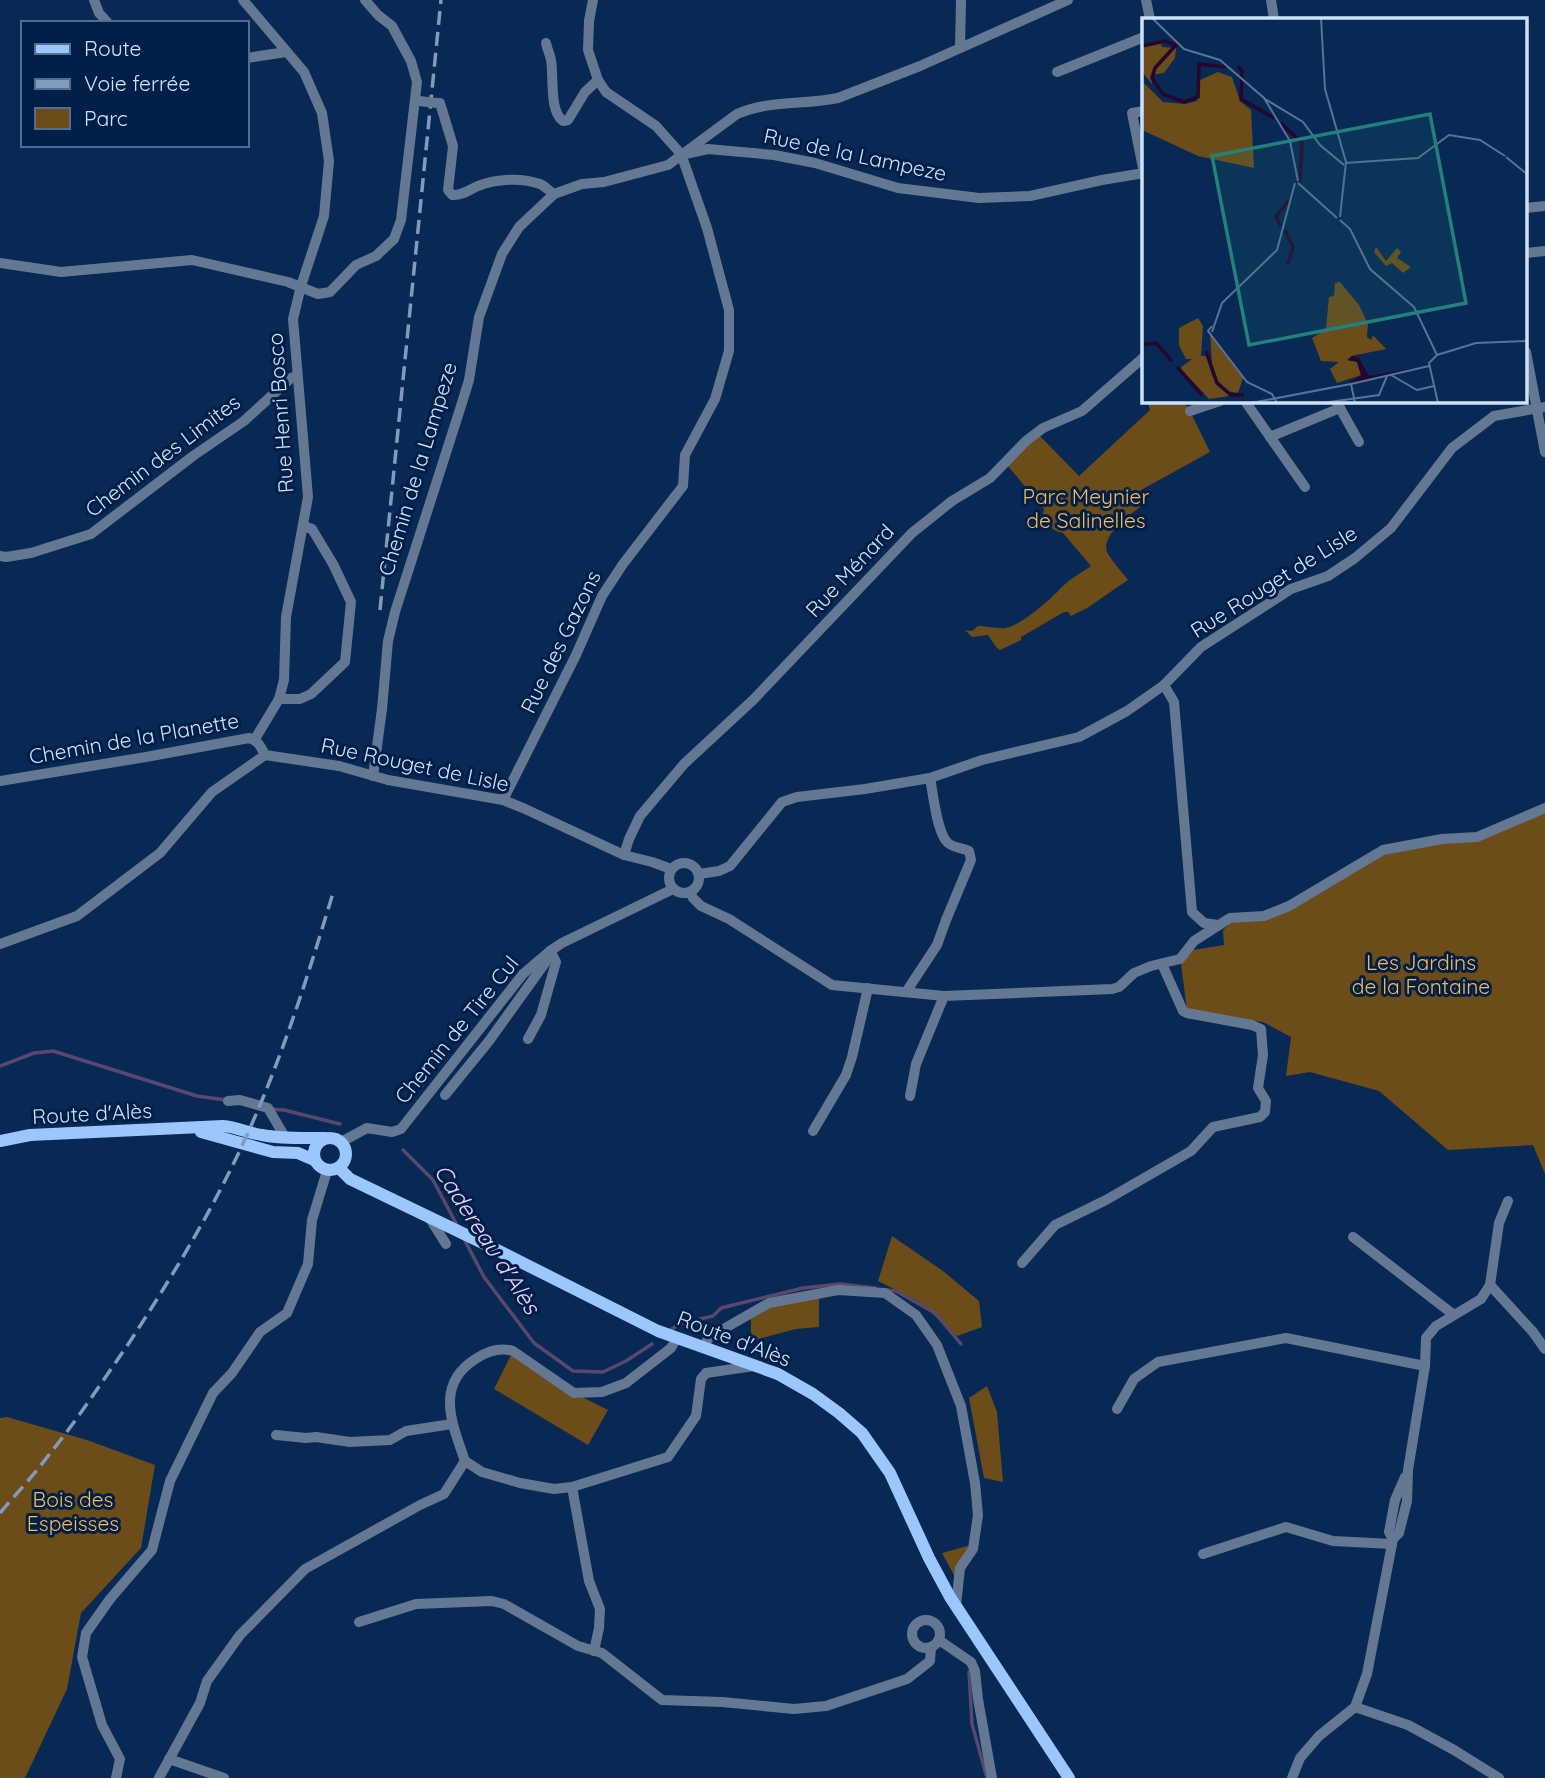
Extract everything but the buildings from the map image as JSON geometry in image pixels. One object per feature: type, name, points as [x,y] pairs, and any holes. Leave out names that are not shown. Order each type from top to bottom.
[{"type":"main road","name":"Route d'Alès","points":[[0,1141],[30,1135],[235,1127],[252,1133],[325,1138]]},
{"type":"main road","name":"Route d'Alès","points":[[187,1128],[273,1152],[298,1153],[314,1160]]},
{"type":"main road","points":[[336,1139],[341,1142],[346,1155],[342,1165],[333,1169],[319,1167],[314,1160],[314,1149],[320,1140],[336,1139]]},
{"type":"main road","name":"Route d'Alès","points":[[333,1169],[649,1326],[778,1374],[839,1413],[862,1433],[890,1474],[929,1558],[956,1606],[1069,1778]]},
{"type":"street","points":[[94,0],[99,13],[106,21]]},
{"type":"street","points":[[243,0],[304,72],[322,113],[329,161],[324,216],[301,286]]},
{"type":"street","points":[[0,263],[61,272],[192,260],[288,282],[318,294],[330,292],[356,265],[376,256],[394,239],[401,220],[417,100],[417,82],[411,61],[392,26],[365,0]]},
{"type":"street","points":[[593,0],[588,50],[598,80],[606,92],[656,126],[681,154]]},
{"type":"street","points":[[960,48],[961,0]]},
{"type":"street","points":[[417,100],[440,103],[453,146],[448,190],[452,195],[502,180],[541,184],[554,194],[582,184],[604,182],[668,165],[737,114],[759,107],[838,99],[920,66],[1068,0]]},
{"type":"street","points":[[1146,0],[1150,18]]},
{"type":"street","points":[[1271,0],[1276,18]]},
{"type":"street","points":[[1276,18],[1277,0]]},
{"type":"street","points":[[1057,72],[1142,38]]},
{"type":"street","points":[[546,43],[558,118],[568,120],[586,92],[598,80]]},
{"type":"street","points":[[248,58],[286,52]]},
{"type":"street","points":[[1142,111],[1132,113],[1142,163]]},
{"type":"street","name":"Rue de la Lampeze","points":[[681,154],[708,149],[774,155],[815,163],[898,188],[979,198],[1030,196],[1142,173]]},
{"type":"street","name":"Rue des Gazons","points":[[503,800],[576,655],[602,596],[683,486],[685,455],[715,398],[729,351],[729,310],[707,228],[681,154]]},
{"type":"street","name":"Chemin de la Lampeze","points":[[373,776],[388,640],[469,380],[479,317],[502,254],[520,227],[554,194]]},
{"type":"street","name":"Rue Henri Bosco","points":[[255,739],[279,699],[284,680],[286,617],[308,497],[293,319],[301,286]]},
{"type":"street","name":"Rue Ménard","points":[[624,855],[640,816],[684,764],[753,700],[912,533],[952,501],[990,478],[1026,441],[1043,428],[1082,411],[1142,358]]},
{"type":"street","points":[[1528,360],[1540,408],[1545,452]]},
{"type":"street","name":"Chemin des Limites","points":[[0,556],[31,554],[91,534],[193,456],[244,421],[291,377],[297,376]]},
{"type":"street","points":[[1190,411],[1217,402]]},
{"type":"street","points":[[1246,402],[1304,487]]},
{"type":"street","points":[[1270,437],[1338,405],[1359,442]]},
{"type":"street","name":"Rue Rouget de Lisle","points":[[699,874],[730,866],[782,802],[797,797],[930,778],[982,760],[1079,737],[1127,711],[1164,685],[1201,647],[1290,589],[1328,576],[1355,558],[1391,528],[1452,448],[1494,416],[1540,408]]},
{"type":"street","points":[[279,699],[300,699],[311,694],[345,662],[351,601],[312,529],[304,526]]},
{"type":"street","points":[[1164,685],[1174,702],[1192,912],[1204,923],[1218,925]]},
{"type":"street","name":"Chemin de la Planette","points":[[0,781],[249,738],[255,739],[265,755]]},
{"type":"street","points":[[0,944],[77,916],[160,853],[212,792],[265,755]]},
{"type":"street","name":"Rue Rouget de Lisle","points":[[265,755],[339,766],[388,780],[503,800],[624,855],[671,869]]},
{"type":"street","points":[[906,992],[937,945],[971,860],[969,851],[949,844],[942,835],[930,778]]},
{"type":"street","points":[[690,892],[701,906],[729,919],[832,985],[944,996],[1112,989],[1119,987],[1134,974],[1180,958],[1194,941],[1230,918],[1264,916],[1289,906],[1383,850],[1442,839],[1477,837],[1545,808]]},
{"type":"street","points":[[687,862],[695,866],[699,874],[697,886],[690,892],[681,893],[673,888],[668,879],[671,869],[678,863],[687,862]]},
{"type":"street","name":"Chemin de Tire Cul","points":[[341,1142],[367,1128],[392,1132],[401,1129],[523,974],[562,943],[673,888]]},
{"type":"street","points":[[528,1039],[541,1015],[556,962],[550,951]]},
{"type":"street","points":[[445,1095],[489,1041],[537,975],[550,951]]},
{"type":"street","points":[[1022,1263],[1055,1225],[1106,1200],[1191,1151],[1213,1127],[1260,1117],[1265,1112],[1265,1101],[1258,1088],[1263,1055],[1261,1029],[1182,1011],[1162,964]]},
{"type":"street","points":[[813,1131],[846,1075],[868,988]]},
{"type":"street","points":[[910,1096],[916,1064],[944,996]]},
{"type":"street","points":[[228,1101],[240,1100],[268,1108],[285,1137]]},
{"type":"street","points":[[116,1778],[120,1759],[102,1725],[82,1657],[86,1633],[110,1599],[152,1550],[170,1481],[213,1393],[232,1373],[260,1332],[287,1312],[308,1264],[312,1220],[333,1169]]},
{"type":"street","points":[[1292,1778],[1300,1758],[1319,1736],[1355,1707],[1367,1674],[1393,1542],[1389,1532],[1395,1500],[1408,1470],[1425,1366],[1426,1338],[1436,1326],[1481,1299],[1490,1285],[1499,1223],[1508,1200]]},
{"type":"street","points":[[433,1219],[446,1244]]},
{"type":"street","points":[[1353,1237],[1454,1315]]},
{"type":"street","points":[[1490,1285],[1545,1349]]},
{"type":"street","points":[[703,1347],[713,1335],[769,1303],[838,1290],[885,1293],[916,1315],[937,1345],[961,1406],[975,1483],[978,1515],[973,1549],[960,1568],[956,1606]]},
{"type":"street","points":[[677,1338],[671,1348],[626,1384],[602,1392],[574,1393],[513,1351],[494,1350],[481,1355],[464,1366],[454,1378],[449,1406],[466,1461],[482,1472],[554,1489],[572,1487],[668,1457],[696,1416],[701,1379],[706,1373],[754,1365]]},
{"type":"street","points":[[1117,1409],[1134,1379],[1158,1362],[1286,1338],[1425,1366]]},
{"type":"street","points":[[276,1435],[350,1442],[390,1440],[406,1431],[453,1424]]},
{"type":"street","points":[[159,1778],[200,1703],[207,1681],[240,1635],[305,1569],[444,1494],[466,1461]]},
{"type":"street","points":[[572,1487],[589,1581],[600,1609],[594,1651]]},
{"type":"street","points":[[1203,1554],[1286,1527],[1333,1541],[1393,1542]]},
{"type":"street","points":[[359,1622],[416,1604],[492,1601],[504,1604],[578,1646],[602,1653],[662,1700],[794,1709],[826,1706],[906,1679],[930,1661],[935,1643],[971,1662],[975,1671],[992,1778]]},
{"type":"street","points":[[1355,1707],[1408,1726],[1499,1778]]},
{"type":"street","points":[[169,1759],[224,1778]]},
{"type":"green space","name":"Parc Meynier de Salinelles","points":[[1147,402],[1184,402],[1210,452],[1141,490],[1135,498],[1140,507],[1123,521],[1108,539],[1107,552],[1128,580],[1087,608],[1071,616],[1064,612],[1021,637],[1021,640],[1000,650],[988,635],[972,637],[965,630],[972,631],[978,626],[1006,628],[1019,622],[1091,566],[1063,533],[1051,527],[1043,515],[1044,509],[1007,465],[1039,435],[1079,476],[1150,410]]},
{"type":"green space","name":"Les Jardins de la Fontaine","points":[[1545,812],[1545,1174],[1533,1145],[1448,1150],[1379,1091],[1310,1072],[1286,1076],[1291,1037],[1263,1022],[1187,1010],[1181,964],[1193,950],[1224,945],[1223,930],[1232,922],[1264,919],[1392,852],[1478,839]]},
{"type":"green space","points":[[892,1236],[943,1271],[979,1301],[982,1327],[957,1336],[918,1301],[878,1281]]},
{"type":"green space","points":[[819,1298],[819,1327],[796,1329],[751,1341],[751,1314],[792,1300]]},
{"type":"green space","points":[[513,1351],[574,1393],[608,1410],[588,1445],[494,1389]]},
{"type":"green space","points":[[987,1386],[997,1412],[1003,1482],[984,1478],[969,1398]]},
{"type":"green space","name":"Bois des Espeisses","points":[[7,1417],[87,1440],[155,1465],[141,1548],[81,1613],[67,1689],[25,1778],[0,1778],[0,1418]]},
{"type":"green space","points":[[971,1545],[955,1569],[956,1579],[942,1553]]},
{"type":"waterway","name":"Cadereau d'Alès","points":[[0,1066],[34,1053],[53,1051],[197,1096],[226,1100]]},
{"type":"waterway","name":"Cadereau d'Alès","points":[[271,1109],[340,1124]]},
{"type":"waterway","name":"Cadereau d'Alès","points":[[403,1150],[433,1180],[458,1227]]},
{"type":"waterway","name":"Cadereau d'Alès","points":[[463,1237],[484,1277],[534,1343],[573,1371],[603,1372],[652,1344]]},
{"type":"waterway","name":"Cadereau d'Alès","points":[[668,1332],[679,1324],[713,1316],[721,1308],[803,1288],[840,1284],[875,1288]]},
{"type":"waterway","name":"Cadereau d'Alès","points":[[886,1290],[896,1291],[935,1313],[961,1344]]},
{"type":"waterway","name":"Cadereau d'Alès","points":[[969,1672],[972,1724],[987,1778]]},
{"type":"railway","points":[[380,610],[441,0]]},
{"type":"railway","points":[[0,1513],[91,1399],[147,1316],[207,1215],[246,1137],[283,1047],[333,893]]}]
